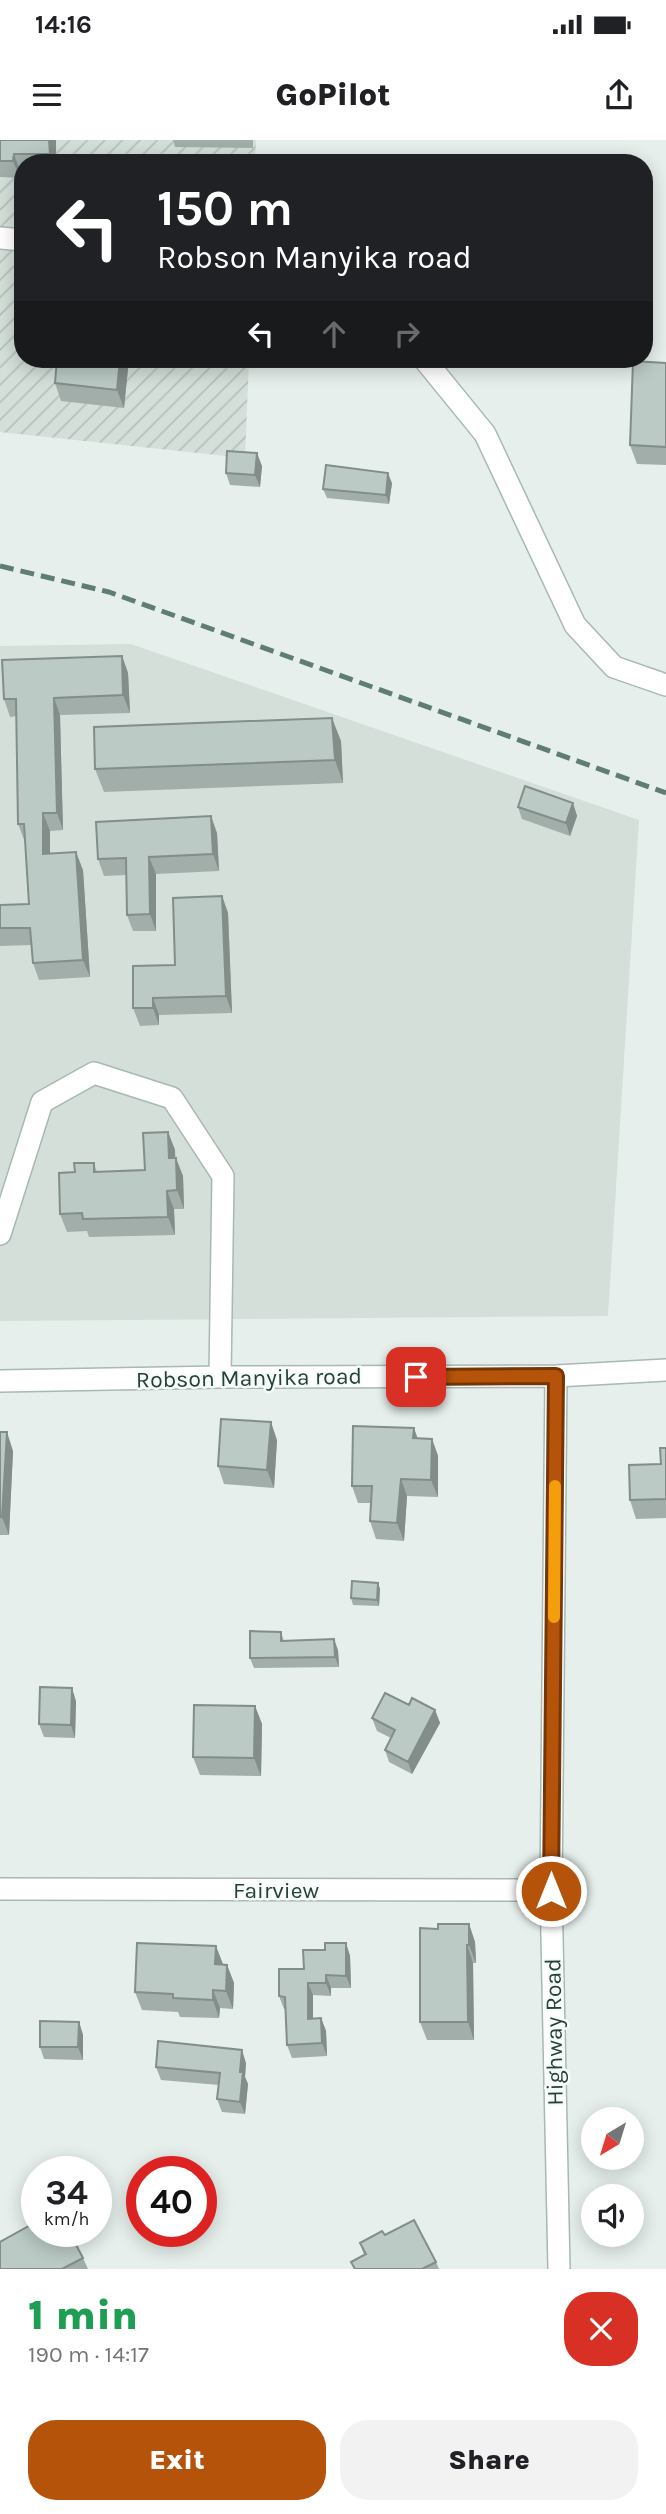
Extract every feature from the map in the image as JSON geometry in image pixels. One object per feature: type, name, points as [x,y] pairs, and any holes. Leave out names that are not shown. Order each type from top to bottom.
[{"type":"street","points":[[431,368],[485,434],[575,625],[614,667],[666,685]]},
{"type":"street","points":[[0,1234],[42,1102],[94,1073],[172,1097],[223,1176],[220,1377]]},
{"type":"street","name":"Robson Manyika road","points":[[0,1381],[556,1376],[666,1370]]},
{"type":"street","name":"Highway Road","points":[[556,1376],[551,1891],[559,2269]]},
{"type":"street","name":"Fairview","points":[[0,1889],[551,1891]]},
{"type":"shaded area","points":[[0,140],[256,140],[255,154],[14,154],[14,368],[249,368],[245,458],[0,432]]},
{"type":"shaded area","points":[[131,644],[639,820],[608,1316],[0,1321],[0,646]]},
{"type":"building","points":[[0,140],[49,140],[50,154],[14,154],[13,161],[0,161]]},
{"type":"building","points":[[653,362],[666,363],[666,447],[630,445],[633,368],[653,368]]},
{"type":"building","points":[[56,368],[119,368],[117,390],[55,383]]},
{"type":"building","points":[[227,451],[257,453],[255,475],[226,473]]},
{"type":"building","points":[[326,465],[388,473],[386,495],[323,489]]},
{"type":"building","points":[[122,656],[123,695],[54,698],[57,813],[43,813],[43,854],[76,852],[83,960],[33,963],[30,928],[0,928],[0,905],[29,904],[24,824],[18,824],[16,699],[4,699],[2,660]]},
{"type":"building","points":[[332,718],[335,760],[95,769],[94,727]]},
{"type":"building","points":[[525,786],[573,803],[566,823],[518,807]]},
{"type":"building","points":[[211,816],[213,854],[149,857],[150,914],[127,915],[126,858],[98,859],[96,822]]},
{"type":"building","points":[[222,896],[226,996],[153,998],[153,1008],[133,1008],[133,966],[175,965],[173,898]]},
{"type":"building","points":[[168,1132],[169,1158],[176,1158],[177,1190],[167,1191],[168,1217],[83,1219],[82,1213],[60,1214],[59,1173],[75,1172],[74,1163],[94,1163],[94,1172],[145,1170],[143,1133]]},
{"type":"building","points":[[221,1419],[271,1422],[267,1470],[218,1466]]},
{"type":"building","points":[[353,1426],[414,1428],[413,1438],[432,1439],[431,1480],[401,1479],[397,1523],[370,1521],[372,1486],[352,1486]]},
{"type":"building","points":[[0,1432],[7,1432],[2,1517],[0,1517]]},
{"type":"building","points":[[660,1448],[666,1448],[666,1499],[630,1500],[629,1465],[661,1464]]},
{"type":"building","points":[[352,1581],[378,1583],[377,1600],[351,1598]]},
{"type":"building","points":[[250,1631],[281,1632],[281,1641],[334,1639],[335,1657],[250,1658]]},
{"type":"building","points":[[40,1687],[72,1688],[71,1725],[39,1724]]},
{"type":"building","points":[[385,1693],[409,1705],[412,1698],[435,1710],[408,1762],[385,1750],[395,1730],[372,1718]]},
{"type":"building","points":[[194,1705],[255,1706],[254,1758],[193,1757]]},
{"type":"building","points":[[438,1924],[469,1924],[468,2022],[420,2022],[420,1928],[438,1929]]},
{"type":"building","points":[[137,1943],[216,1946],[215,1964],[227,1965],[226,1991],[213,1990],[213,2000],[135,1992]]},
{"type":"building","points":[[325,1943],[346,1943],[346,1976],[326,1975],[326,1983],[308,1983],[308,2019],[321,2018],[322,2043],[287,2045],[285,1997],[279,1996],[279,1969],[304,1969],[303,1950],[325,1950]]},
{"type":"building","points":[[40,2021],[79,2022],[78,2047],[40,2047]]},
{"type":"building","points":[[158,2041],[242,2050],[240,2102],[217,2099],[220,2073],[156,2067]]},
{"type":"building","points":[[414,2220],[436,2262],[422,2269],[355,2269],[351,2262],[366,2254],[360,2243],[382,2231],[385,2235]]},
{"type":"building","points":[[21,2230],[21,2247],[77,2247],[83,2258],[62,2269],[0,2269],[0,2242]]},
{"type":"railway","points":[[0,566],[109,592],[666,793]]},
{"type":"slow traffic","points":[[554,1617],[555,1486]]},
{"type":"route","points":[[416,1377],[556,1376],[551,1891]]}]
